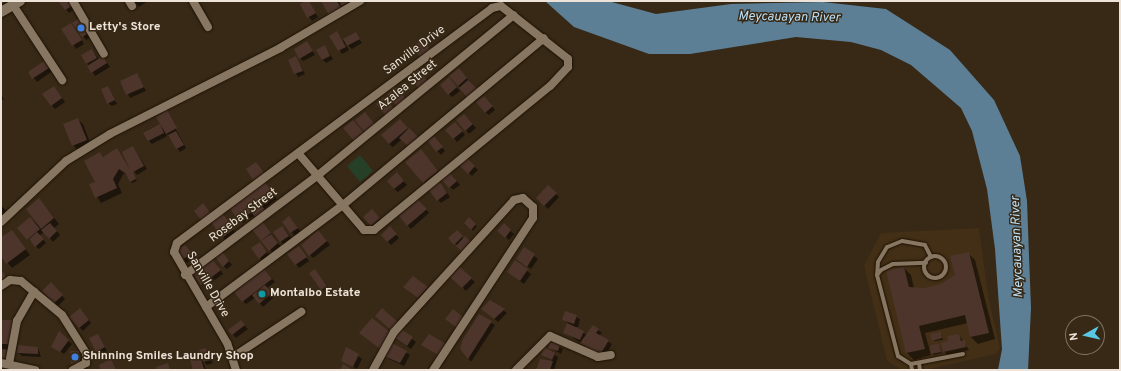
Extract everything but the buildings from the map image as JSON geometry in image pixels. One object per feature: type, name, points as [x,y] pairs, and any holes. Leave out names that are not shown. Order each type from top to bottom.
[{"type":"street","points":[[73,1],[104,54]]},
{"type":"street","points":[[193,1],[208,27]]},
{"type":"street","points":[[1,222],[66,161],[104,138],[280,48],[358,2]]},
{"type":"street","points":[[1,12],[16,3],[62,80]]},
{"type":"street","name":"Sanville Drive","points":[[236,370],[233,357],[174,252],[177,243],[492,8],[501,6],[544,38],[568,59],[568,68],[550,86],[374,230],[364,230],[343,205]]},
{"type":"street","name":"Azalea Street","points":[[317,176],[514,16]]},
{"type":"street","points":[[206,307],[343,205],[544,38]]},
{"type":"street","points":[[298,153],[343,205]]},
{"type":"street","name":"Rosebay Street","points":[[186,275],[317,176]]},
{"type":"street","points":[[373,370],[394,332],[514,200],[523,198],[533,207],[533,218],[433,370]]},
{"type":"street","points":[[1,286],[16,280],[34,291],[62,315],[86,353],[86,363],[73,370]]},
{"type":"street","points":[[34,291],[17,321],[5,363],[35,370]]},
{"type":"street","points":[[233,357],[301,312]]},
{"type":"street","points":[[516,370],[550,336],[598,357],[611,356]]},
{"type":"lane","points":[[931,258],[925,245],[894,242],[887,247],[878,262],[877,275],[898,356],[911,364],[963,354]]},
{"type":"lane","points":[[939,257],[944,262],[946,268],[943,275],[937,278],[929,276],[925,270],[926,263],[931,258],[939,257]]},
{"type":"lane","points":[[877,275],[881,270],[893,264],[926,263]]},
{"type":"lane","points":[[919,363],[920,370]]},
{"type":"lane","points":[[911,364],[912,370]]},
{"type":"shaded area","points":[[979,228],[988,295],[1000,348],[996,354],[924,370],[903,370],[887,361],[864,266],[881,233]]},
{"type":"green space","points":[[360,155],[373,171],[360,182],[347,166]]},
{"type":"water","name":"Meycauayan River","points":[[545,1],[608,1],[656,14],[731,4],[823,2],[886,9],[950,50],[994,100],[1020,156],[1027,201],[1031,308],[1028,370],[998,370],[1002,349],[995,249],[987,189],[972,131],[961,108],[911,65],[881,50],[851,42],[796,37],[690,54],[649,54],[574,27]]},
{"type":"place","name":"Letty's Store","points":[[81,28]]},
{"type":"place","name":"Montalbo Estate","points":[[262,294]]},
{"type":"place","name":"Shinning Smiles Laundry Shop","points":[[75,357]]}]
